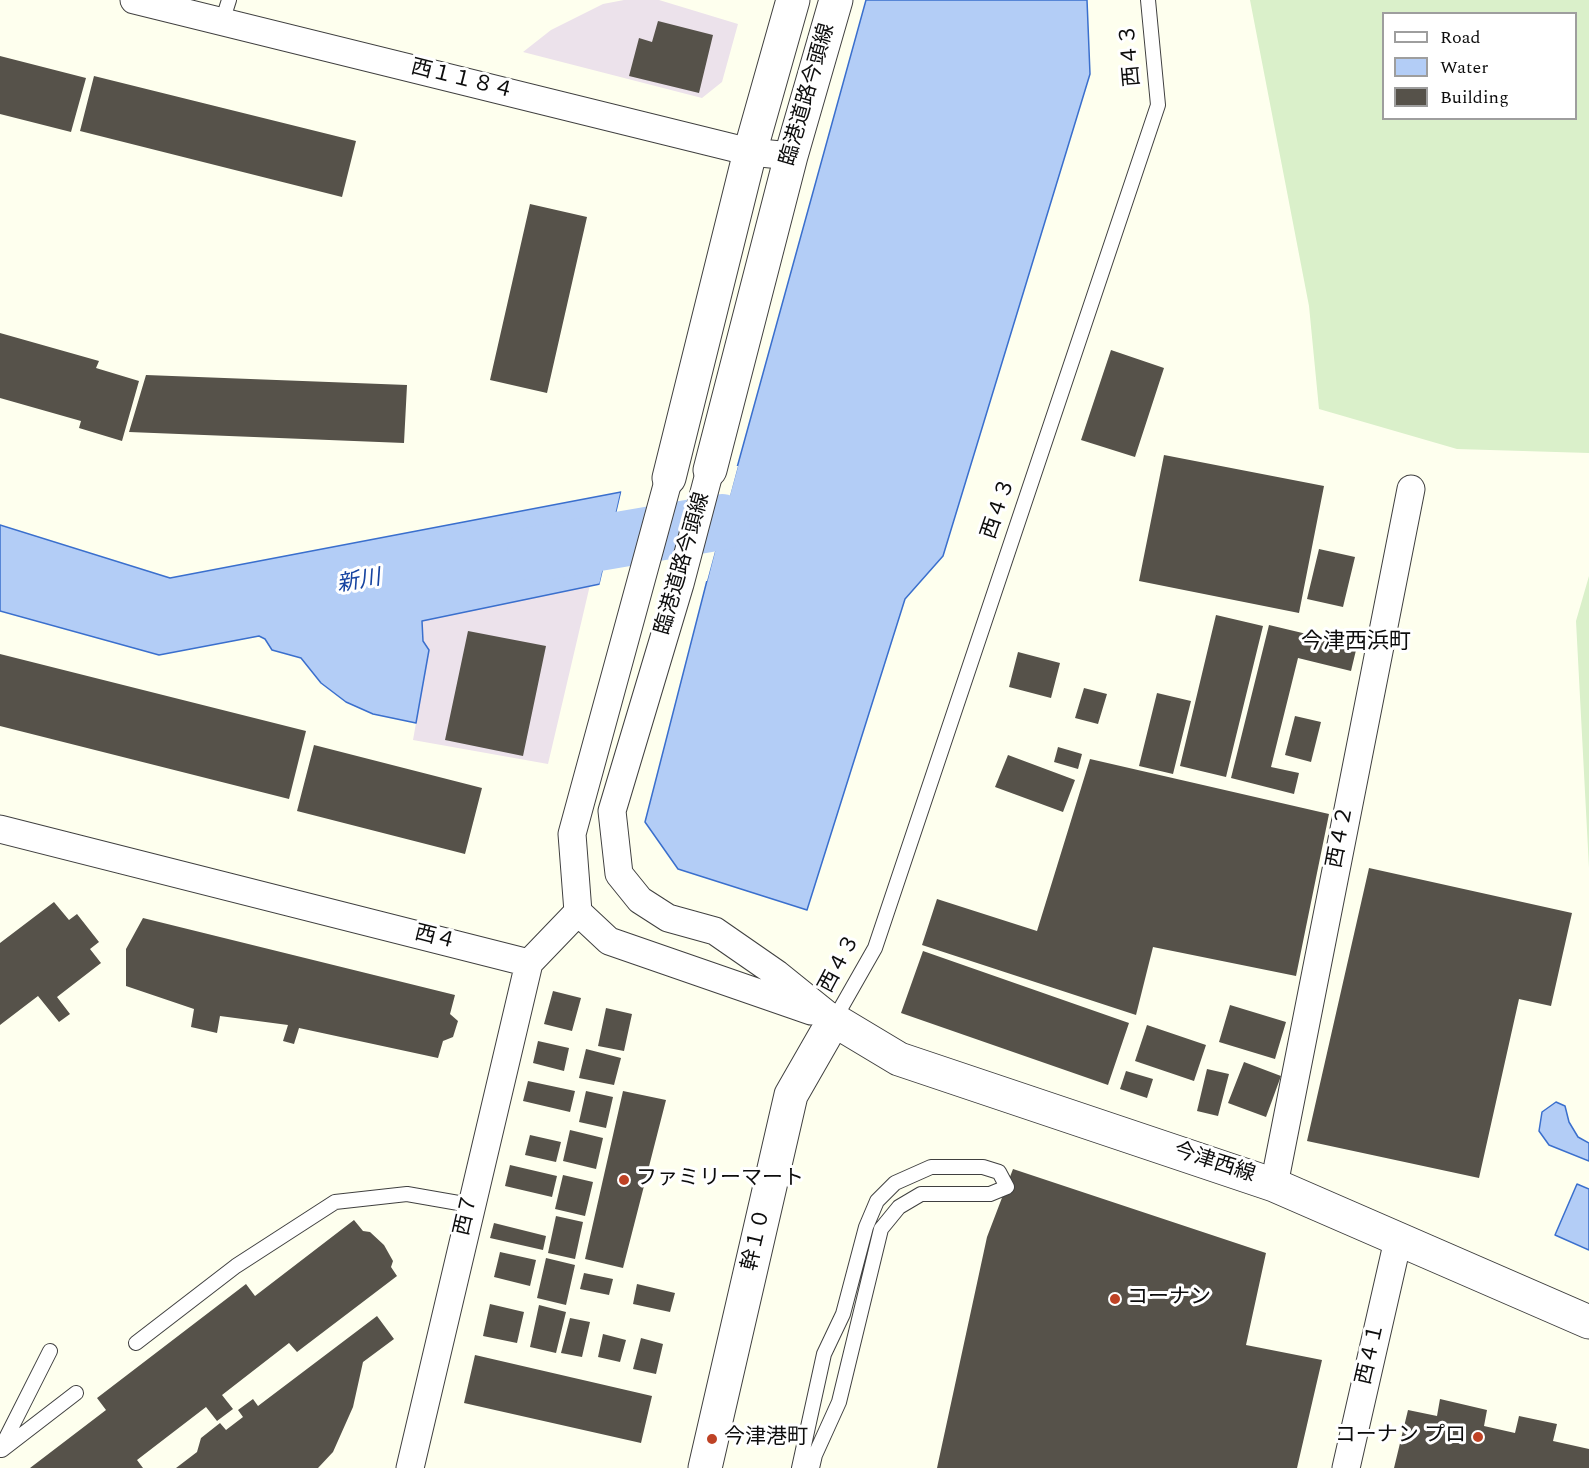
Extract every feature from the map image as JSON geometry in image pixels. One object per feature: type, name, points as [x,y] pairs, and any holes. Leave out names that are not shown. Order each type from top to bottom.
[{"type":"street","name":"西１１８４","points":[[134,0],[225,11],[750,152],[791,156]]},
{"type":"street","name":"臨港道路今頭線","points":[[578,912],[572,834],[615,671],[641,588],[750,152],[793,0]]},
{"type":"street","name":"臨港道路今頭線","points":[[834,1020],[777,974],[715,931],[668,918],[640,900],[619,874],[612,811],[680,584],[791,156],[836,0]]},
{"type":"street","name":"西４２","points":[[1274,1185],[1411,489]]},
{"type":"street","name":"西４","points":[[0,829],[529,963]]},
{"type":"street","points":[[529,963],[578,912],[609,941],[650,957],[716,976],[834,1020]]},
{"type":"street","name":"西７","points":[[410,1468],[470,1204],[529,963]]},
{"type":"street","name":"今津西線","points":[[834,1020],[899,1059],[1274,1185],[1589,1322]]},
{"type":"street","name":"幹１０","points":[[705,1468],[791,1095],[834,1020]]},
{"type":"street","name":"西４１","points":[[1346,1468],[1398,1240]]},
{"type":"lane","name":"西４３","points":[[834,1020],[875,948],[1158,105],[1148,0]]},
{"type":"lane","points":[[799,1468],[824,1354],[843,1314],[866,1227],[877,1201],[895,1183],[931,1167],[983,1167],[999,1172],[1006,1187],[990,1194],[921,1194],[899,1207],[881,1229],[839,1402],[815,1455],[813,1468]]},
{"type":"lane","points":[[136,1343],[236,1266],[335,1202],[407,1194],[470,1204]]},
{"type":"lane","points":[[0,1451],[50,1351]]},
{"type":"lane","points":[[0,1451],[76,1393]]},
{"type":"shaded area","points":[[624,0],[659,0],[738,24],[722,82],[702,98],[523,52],[551,30],[603,4]]},
{"type":"shaded area","points":[[590,585],[548,764],[413,740],[429,650],[423,641],[422,621]]},
{"type":"green space","points":[[1250,0],[1589,0],[1589,453],[1457,449],[1319,409],[1309,306]]},
{"type":"green space","points":[[1589,576],[1589,868],[1576,621]]},
{"type":"water","points":[[866,0],[1087,0],[1090,74],[943,556],[905,599],[807,910],[678,869],[645,822],[722,522]]},
{"type":"water","points":[[621,492],[600,584],[422,621],[423,641],[429,650],[416,723],[373,714],[346,702],[321,683],[301,658],[272,650],[265,639],[259,636],[159,655],[0,611],[0,525],[170,578]]},
{"type":"water","points":[[1556,1102],[1565,1106],[1569,1122],[1578,1137],[1589,1143],[1589,1161],[1549,1145],[1539,1131],[1542,1112]]},
{"type":"water","points":[[1577,1184],[1589,1189],[1589,1250],[1555,1235]]},
{"type":"pier","points":[[734,466],[738,466],[707,581],[704,581]]},
{"type":"pier","points":[[622,489],[624,493],[603,585],[599,587]]},
{"type":"building","points":[[658,21],[713,35],[699,93],[629,76],[639,38],[652,42]]},
{"type":"building","points":[[0,56],[86,78],[71,132],[0,114]]},
{"type":"building","points":[[94,76],[356,141],[342,197],[80,131]]},
{"type":"building","points":[[530,204],[587,217],[547,393],[490,380]]},
{"type":"building","points":[[0,333],[99,361],[96,368],[139,381],[122,441],[79,428],[81,421],[0,398]]},
{"type":"building","points":[[1111,350],[1164,368],[1135,457],[1081,440]]},
{"type":"building","points":[[146,375],[407,385],[404,443],[129,432]]},
{"type":"building","points":[[1164,455],[1324,486],[1299,613],[1139,581]]},
{"type":"building","points":[[1319,549],[1355,557],[1343,607],[1307,599]]},
{"type":"building","points":[[1216,615],[1263,626],[1226,777],[1180,766]]},
{"type":"building","points":[[1269,625],[1357,646],[1351,671],[1298,658],[1271,767],[1299,773],[1294,794],[1231,778]]},
{"type":"building","points":[[468,631],[546,646],[523,756],[445,740]]},
{"type":"building","points":[[1018,652],[1060,663],[1051,698],[1009,687]]},
{"type":"building","points":[[0,654],[306,731],[289,799],[0,726]]},
{"type":"building","points":[[1084,688],[1107,694],[1098,724],[1075,718]]},
{"type":"building","points":[[1157,693],[1191,701],[1173,774],[1139,766]]},
{"type":"building","points":[[1295,716],[1321,722],[1311,762],[1285,755]]},
{"type":"building","points":[[314,745],[482,788],[465,854],[297,811]]},
{"type":"building","points":[[1058,747],[1082,754],[1078,769],[1054,762]]},
{"type":"building","points":[[1008,755],[1075,780],[1063,812],[995,787]]},
{"type":"building","points":[[1090,759],[1329,814],[1296,976],[1153,947],[1136,1015],[922,945],[937,899],[1037,931]]},
{"type":"building","points":[[1369,868],[1572,913],[1551,1006],[1519,999],[1479,1178],[1307,1141]]},
{"type":"building","points":[[54,902],[69,920],[77,914],[99,942],[90,949],[101,963],[57,997],[70,1014],[59,1022],[38,996],[0,1025],[0,943]]},
{"type":"building","points":[[143,918],[455,995],[450,1014],[458,1021],[453,1037],[443,1041],[438,1058],[299,1028],[294,1044],[283,1041],[288,1025],[220,1016],[217,1033],[191,1027],[194,1009],[126,986],[126,949]]},
{"type":"building","points":[[923,951],[1129,1023],[1108,1085],[901,1013]]},
{"type":"building","points":[[553,991],[581,998],[572,1031],[544,1024]]},
{"type":"building","points":[[1230,1005],[1286,1022],[1275,1059],[1219,1042]]},
{"type":"building","points":[[606,1008],[632,1014],[624,1051],[598,1046]]},
{"type":"building","points":[[1147,1025],[1206,1045],[1194,1081],[1135,1061]]},
{"type":"building","points":[[538,1041],[569,1048],[564,1071],[533,1063]]},
{"type":"building","points":[[586,1049],[621,1058],[614,1085],[579,1078]]},
{"type":"building","points":[[1244,1062],[1281,1076],[1266,1117],[1228,1103]]},
{"type":"building","points":[[1207,1069],[1229,1074],[1218,1116],[1197,1111]]},
{"type":"building","points":[[1126,1071],[1153,1079],[1147,1098],[1120,1089]]},
{"type":"building","points":[[528,1081],[575,1091],[570,1112],[523,1101]]},
{"type":"building","points":[[586,1091],[613,1097],[606,1128],[579,1122]]},
{"type":"building","name":"ファミリーマート","points":[[623,1091],[666,1100],[623,1268],[585,1259]]},
{"type":"building","points":[[570,1130],[603,1138],[596,1169],[563,1161]]},
{"type":"building","points":[[530,1135],[561,1142],[556,1162],[525,1155]]},
{"type":"building","points":[[510,1165],[557,1176],[552,1197],[505,1186]]},
{"type":"building","name":"コーナン","points":[[1013,1169],[1266,1253],[1246,1345],[1322,1360],[1297,1468],[937,1468],[987,1237]]},
{"type":"building","points":[[563,1175],[593,1182],[585,1216],[555,1209]]},
{"type":"building","points":[[556,1216],[583,1222],[575,1259],[548,1253]]},
{"type":"building","points":[[354,1220],[363,1231],[370,1232],[384,1245],[393,1261],[391,1267],[397,1276],[297,1352],[289,1343],[222,1395],[233,1409],[217,1421],[206,1407],[137,1460],[143,1468],[30,1468],[106,1410],[97,1398],[246,1284],[255,1296]]},
{"type":"building","points":[[494,1223],[546,1236],[543,1250],[490,1238]]},
{"type":"building","points":[[500,1252],[536,1260],[530,1286],[494,1277]]},
{"type":"building","points":[[546,1258],[575,1265],[566,1305],[537,1298]]},
{"type":"building","points":[[584,1273],[613,1279],[609,1295],[580,1289]]},
{"type":"building","points":[[637,1284],[675,1293],[670,1312],[633,1304]]},
{"type":"building","points":[[490,1304],[524,1312],[517,1343],[483,1336]]},
{"type":"building","points":[[539,1305],[566,1312],[556,1353],[530,1347]]},
{"type":"building","points":[[377,1316],[394,1339],[363,1362],[353,1407],[333,1452],[318,1468],[176,1468],[197,1452],[201,1438],[220,1423],[226,1430],[243,1417],[238,1410],[253,1399],[258,1406]]},
{"type":"building","points":[[570,1318],[590,1322],[582,1357],[561,1353]]},
{"type":"building","points":[[603,1334],[626,1340],[620,1362],[598,1357]]},
{"type":"building","points":[[641,1338],[663,1344],[656,1374],[633,1369]]},
{"type":"building","points":[[475,1355],[652,1396],[641,1443],[464,1403]]},
{"type":"building","name":"コーナン プロ","points":[[1440,1399],[1487,1410],[1484,1426],[1515,1433],[1519,1416],[1557,1424],[1553,1441],[1589,1449],[1589,1468],[1394,1468],[1408,1410],[1437,1416]]},
{"type":"waterway","name":"新川","points":[[535,554],[722,522]]},
{"type":"place","name":"ファミリーマート","points":[[624,1180]]},
{"type":"place","name":"コーナン","points":[[1115,1299]]},
{"type":"place","name":"コーナン プロ","points":[[1478,1437]]},
{"type":"place","name":"今津港町","points":[[712,1439]]},
{"type":"district","name":"今津西浜町","points":[[1356,644]]}]
